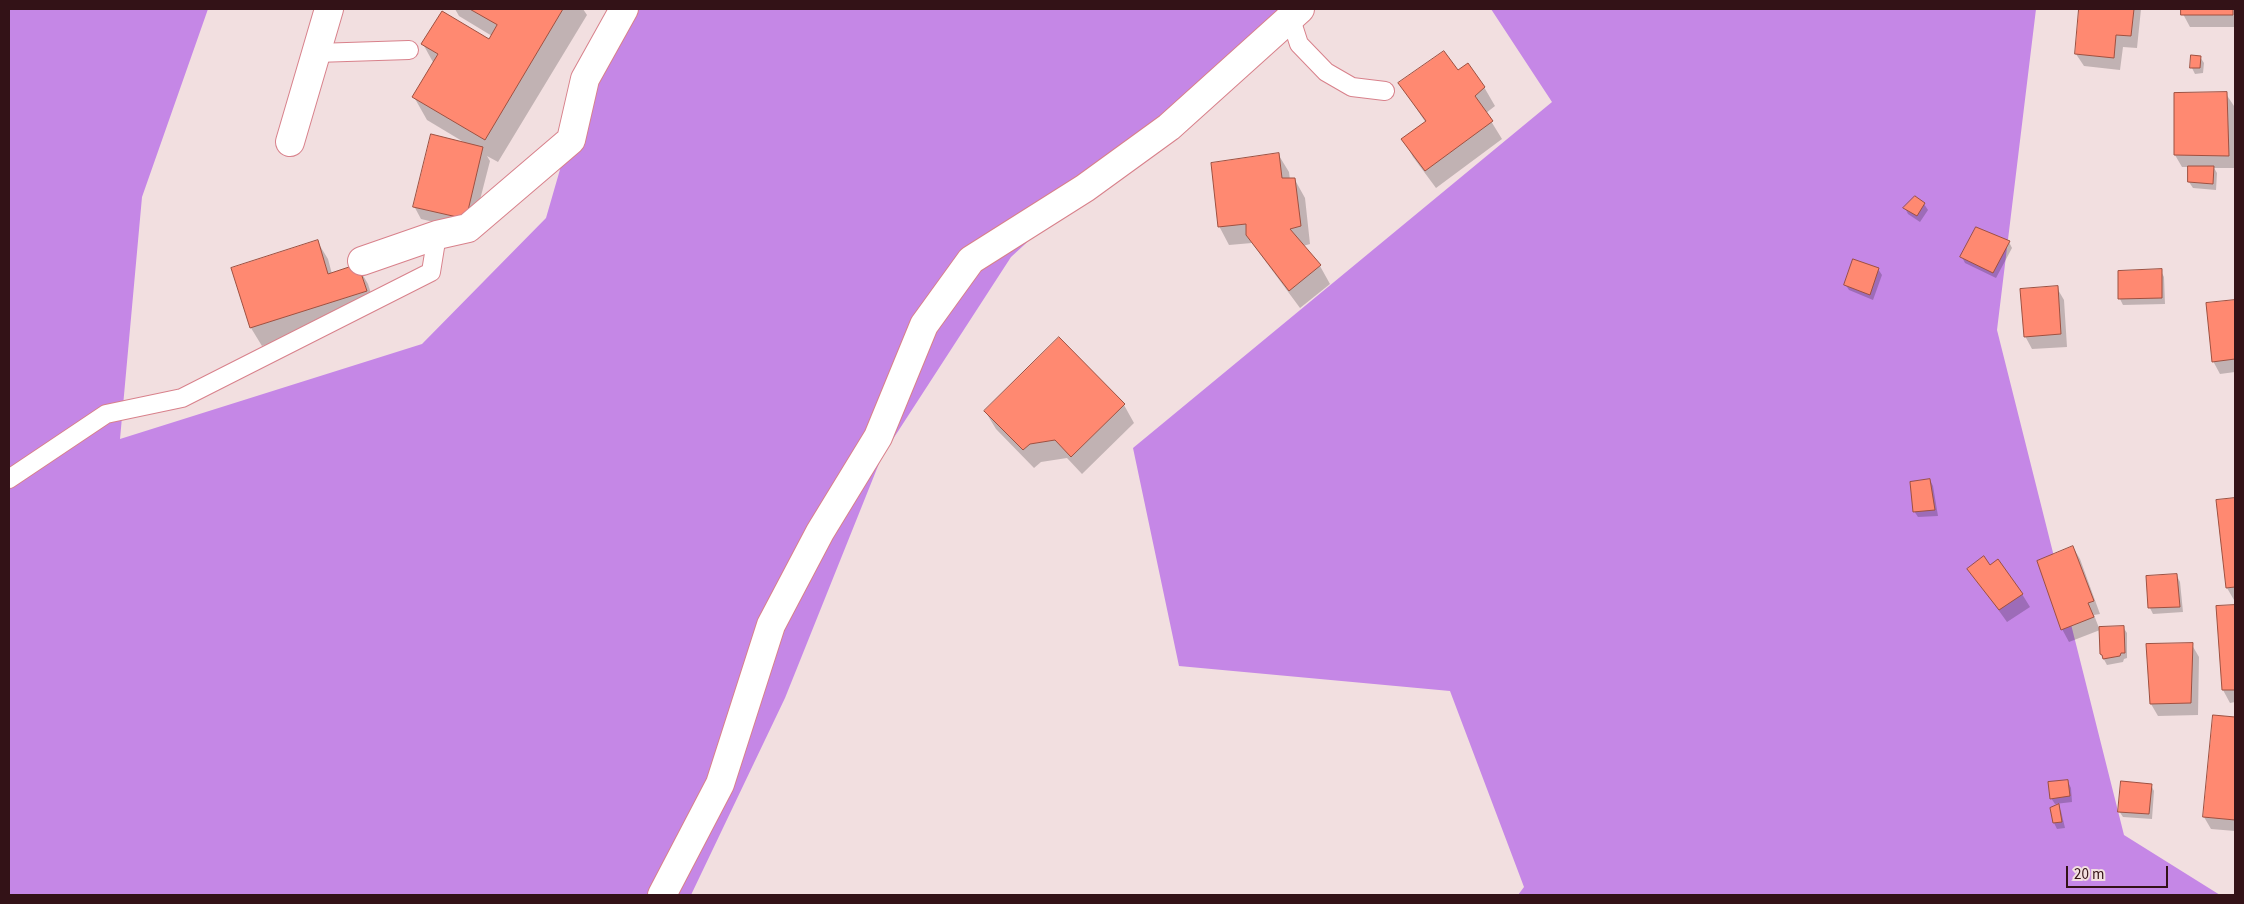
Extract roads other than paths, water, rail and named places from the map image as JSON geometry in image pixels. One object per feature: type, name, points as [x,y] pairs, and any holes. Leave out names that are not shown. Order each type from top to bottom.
[{"type":"street","points":[[290,142],[329,9]]},
{"type":"street","points":[[362,262],[437,234],[468,228],[571,140],[586,79],[624,9]]},
{"type":"street","points":[[662,895],[720,784],[771,625],[820,532],[878,437],[924,325],[971,260],[1085,188],[1169,127],[1295,12]]},
{"type":"lane","points":[[1295,12],[1299,44],[1326,72],[1352,86],[1385,91]]},
{"type":"lane","points":[[316,53],[409,50]]},
{"type":"lane","points":[[9,479],[106,414],[182,398],[431,272],[437,234]]}]
